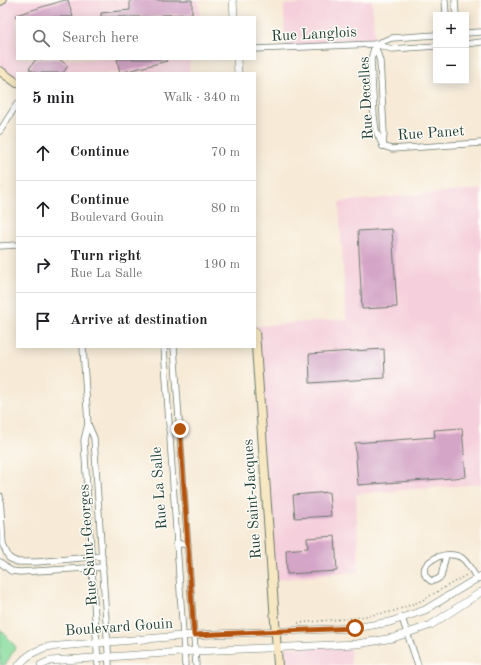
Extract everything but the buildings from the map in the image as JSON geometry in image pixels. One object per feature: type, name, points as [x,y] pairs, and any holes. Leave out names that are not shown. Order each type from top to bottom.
[{"type":"main road","points":[[0,71],[16,82]]},
{"type":"main road","name":"Rue Saint-Jacques","points":[[256,346],[278,665]]},
{"type":"street","points":[[233,0],[234,16]]},
{"type":"street","points":[[445,0],[446,12]]},
{"type":"street","points":[[455,0],[456,12]]},
{"type":"street","points":[[469,33],[481,32]]},
{"type":"street","name":"Rue Langlois","points":[[375,44],[392,38],[433,35]]},
{"type":"street","points":[[469,44],[481,42]]},
{"type":"street","name":"Rue Langlois","points":[[256,50],[375,44],[392,48],[433,46]]},
{"type":"street","name":"Rue Decelles","points":[[375,44],[371,60],[374,116],[376,132],[383,146]]},
{"type":"street","name":"Rue Decelles","points":[[375,44],[380,61],[384,133],[383,146]]},
{"type":"street","points":[[237,60],[238,72]]},
{"type":"street","points":[[0,131],[16,106]]},
{"type":"street","name":"Rue Panet","points":[[383,146],[392,149],[481,143]]},
{"type":"street","points":[[0,246],[16,245]]},
{"type":"street","name":"Rue Saint-Georges","points":[[83,348],[88,424],[84,440],[90,557],[98,662]]},
{"type":"street","name":"Rue La Salle","points":[[164,348],[184,665]]},
{"type":"street","name":"Rue La Salle","points":[[174,348],[196,665]]},
{"type":"street","name":"Rue Saint-Georges","points":[[88,424],[94,438],[109,661]]},
{"type":"street","name":"Rue La Salle","points":[[169,430],[180,429]]},
{"type":"street","points":[[0,496],[3,545],[10,558],[17,562],[37,562],[102,556]]},
{"type":"street","name":"Rue La Salle","points":[[176,544],[188,544]]},
{"type":"street","points":[[446,556],[440,577],[431,581],[428,579],[425,572],[426,564],[432,558],[446,556],[456,555],[463,559],[472,571],[479,577]]},
{"type":"street","points":[[10,558],[2,564],[11,571],[20,572],[103,567]]},
{"type":"street","name":"Boulevard Gouin","points":[[19,665],[25,657],[33,652],[47,647],[194,635],[355,628],[390,622],[425,610],[479,577]]},
{"type":"street","name":"Boulevard Gouin","points":[[41,665],[50,662],[98,662],[196,651],[357,644],[394,638],[431,625],[481,592]]},
{"type":"street","points":[[402,618],[418,665]]},
{"type":"path","points":[[296,623],[354,618],[391,612],[421,601],[472,571]]},
{"type":"shaded area","points":[[199,0],[200,16],[16,16],[16,60],[189,60],[190,72],[16,72],[16,82],[0,71],[0,1]]},
{"type":"shaded area","points":[[322,0],[372,0],[375,44],[285,48],[284,5],[321,2]]},
{"type":"shaded area","points":[[481,189],[481,484],[356,494],[359,572],[272,580],[256,326],[346,319],[339,202]]},
{"type":"shaded area","points":[[350,645],[351,665],[278,665],[277,648]]},
{"type":"green space","points":[[0,629],[16,647],[5,665],[0,665]]},
{"type":"route","points":[[180,429],[194,635],[355,628]]}]
